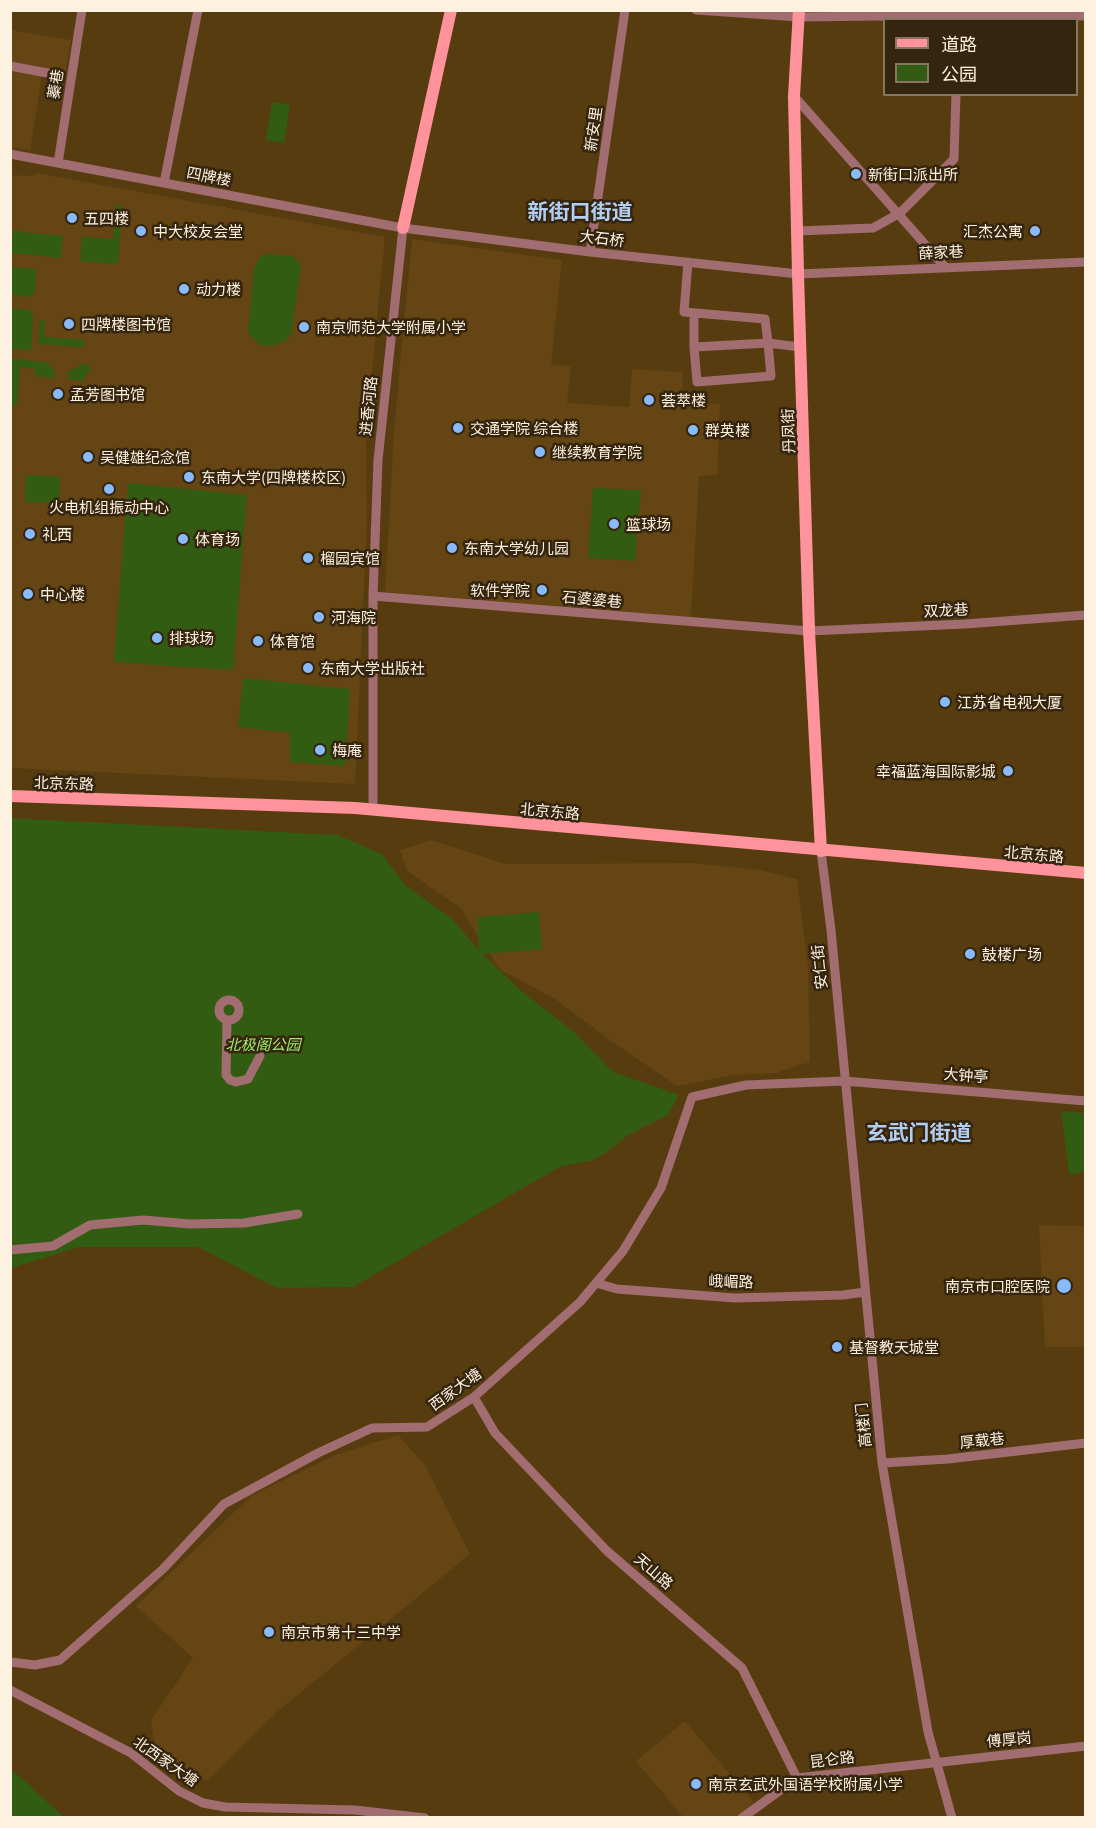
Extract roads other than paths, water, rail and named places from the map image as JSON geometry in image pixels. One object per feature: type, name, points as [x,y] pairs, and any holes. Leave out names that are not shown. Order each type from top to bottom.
[{"type":"main road","name":"进香河路","points":[[403,228],[451,10]]},
{"type":"main road","name":"丹凤街","points":[[799,14],[794,96],[798,274],[809,631],[821,851]]},
{"type":"main road","name":"北京东路","points":[[10,796],[373,810],[1086,873]]},
{"type":"street","name":"蓁巷","points":[[58,163],[82,10]]},
{"type":"street","points":[[164,183],[198,10]]},
{"type":"street","name":"新安里","points":[[590,252],[626,10]]},
{"type":"street","points":[[696,10],[799,14],[1086,16]]},
{"type":"street","points":[[10,66],[58,75]]},
{"type":"street","points":[[794,96],[900,213],[945,267]]},
{"type":"street","points":[[797,231],[873,228],[900,213],[954,159],[956,96]]},
{"type":"street","name":"四牌楼","points":[[10,154],[403,228]]},
{"type":"street","name":"大石桥","points":[[403,228],[590,252],[798,274]]},
{"type":"street","name":"进香河路","points":[[373,810],[373,596],[378,460],[403,228]]},
{"type":"street","points":[[688,262],[684,312],[765,319],[771,376],[697,381],[694,313]]},
{"type":"street","name":"薛家巷","points":[[798,274],[1086,262]]},
{"type":"street","points":[[694,347],[768,343],[800,347]]},
{"type":"street","name":"石婆婆巷","points":[[373,596],[809,631]]},
{"type":"street","name":"双龙巷","points":[[809,631],[965,624],[1086,615]]},
{"type":"street","name":"安仁街","points":[[821,851],[831,930],[844,1081]]},
{"type":"street","points":[[227,1020],[226,1075],[230,1080],[236,1082],[248,1079],[254,1072],[260,1056]]},
{"type":"street","name":"大钟亭","points":[[844,1081],[1086,1101]]},
{"type":"street","name":"西家大塘","points":[[10,1662],[35,1665],[60,1660],[163,1569],[224,1504],[318,1453],[372,1428],[427,1426],[474,1397],[580,1302],[623,1251],[661,1188],[692,1097],[746,1085],[844,1081]]},
{"type":"street","name":"高楼门","points":[[844,1081],[882,1463],[928,1732],[952,1818]]},
{"type":"street","points":[[10,1250],[53,1246],[90,1225],[143,1220],[190,1224],[244,1223],[298,1214]]},
{"type":"street","name":"峨嵋路","points":[[596,1283],[617,1289],[735,1298],[843,1295],[865,1292]]},
{"type":"street","name":"天山路","points":[[474,1397],[495,1433],[607,1551],[742,1668],[797,1778]]},
{"type":"street","name":"厚载巷","points":[[882,1463],[948,1459],[1086,1443]]},
{"type":"street","name":"北西家大塘","points":[[10,1689],[131,1753],[179,1791],[203,1803],[225,1807],[355,1810],[416,1815],[425,1818]]},
{"type":"street","name":"傅厚岗","points":[[936,1762],[1086,1746]]},
{"type":"street","name":"昆仑路","points":[[742,1818],[797,1778],[936,1762]]},
{"type":"place","name":"新街口派出所","points":[[856,174]]},
{"type":"place","name":"五四楼","points":[[72,218]]},
{"type":"place","name":"中大校友会堂","points":[[141,231]]},
{"type":"place","name":"汇杰公寓","points":[[1035,231]]},
{"type":"place","name":"动力楼","points":[[184,289]]},
{"type":"place","name":"四牌楼图书馆","points":[[69,324]]},
{"type":"place","name":"南京师范大学附属小学","points":[[304,327]]},
{"type":"place","name":"孟芳图书馆","points":[[58,394]]},
{"type":"place","name":"荟萃楼","points":[[649,400]]},
{"type":"place","name":"交通学院 综合楼","points":[[458,428]]},
{"type":"place","name":"群英楼","points":[[693,430]]},
{"type":"place","name":"继续教育学院","points":[[540,452]]},
{"type":"place","name":"吴健雄纪念馆","points":[[88,457]]},
{"type":"place","name":"东南大学(四牌楼校区)","points":[[189,477]]},
{"type":"place","name":"火电机组振动中心","points":[[109,489]]},
{"type":"place","name":"篮球场","points":[[614,524]]},
{"type":"place","name":"礼西","points":[[30,534]]},
{"type":"place","name":"体育场","points":[[183,539]]},
{"type":"place","name":"东南大学幼儿园","points":[[452,548]]},
{"type":"place","name":"榴园宾馆","points":[[308,558]]},
{"type":"place","name":"软件学院","points":[[542,590]]},
{"type":"place","name":"中心楼","points":[[28,594]]},
{"type":"place","name":"河海院","points":[[319,617]]},
{"type":"place","name":"排球场","points":[[157,638]]},
{"type":"place","name":"体育馆","points":[[258,641]]},
{"type":"place","name":"东南大学出版社","points":[[308,668]]},
{"type":"place","name":"江苏省电视大厦","points":[[945,702]]},
{"type":"place","name":"梅庵","points":[[320,750]]},
{"type":"place","name":"幸福蓝海国际影城","points":[[1008,771]]},
{"type":"place","name":"鼓楼广场","points":[[970,954]]},
{"type":"place","name":"南京市口腔医院","points":[[1064,1286]]},
{"type":"place","name":"基督教天城堂","points":[[837,1347]]},
{"type":"place","name":"南京市第十三中学","points":[[269,1632]]},
{"type":"place","name":"南京玄武外国语学校附属小学","points":[[696,1784]]},
{"type":"district","name":"新街口街道","points":[[580,211]]},
{"type":"district","name":"玄武门街道","points":[[919,1132]]},
{"type":"park label","name":"北极阁公园","points":[[263,1044]]}]
